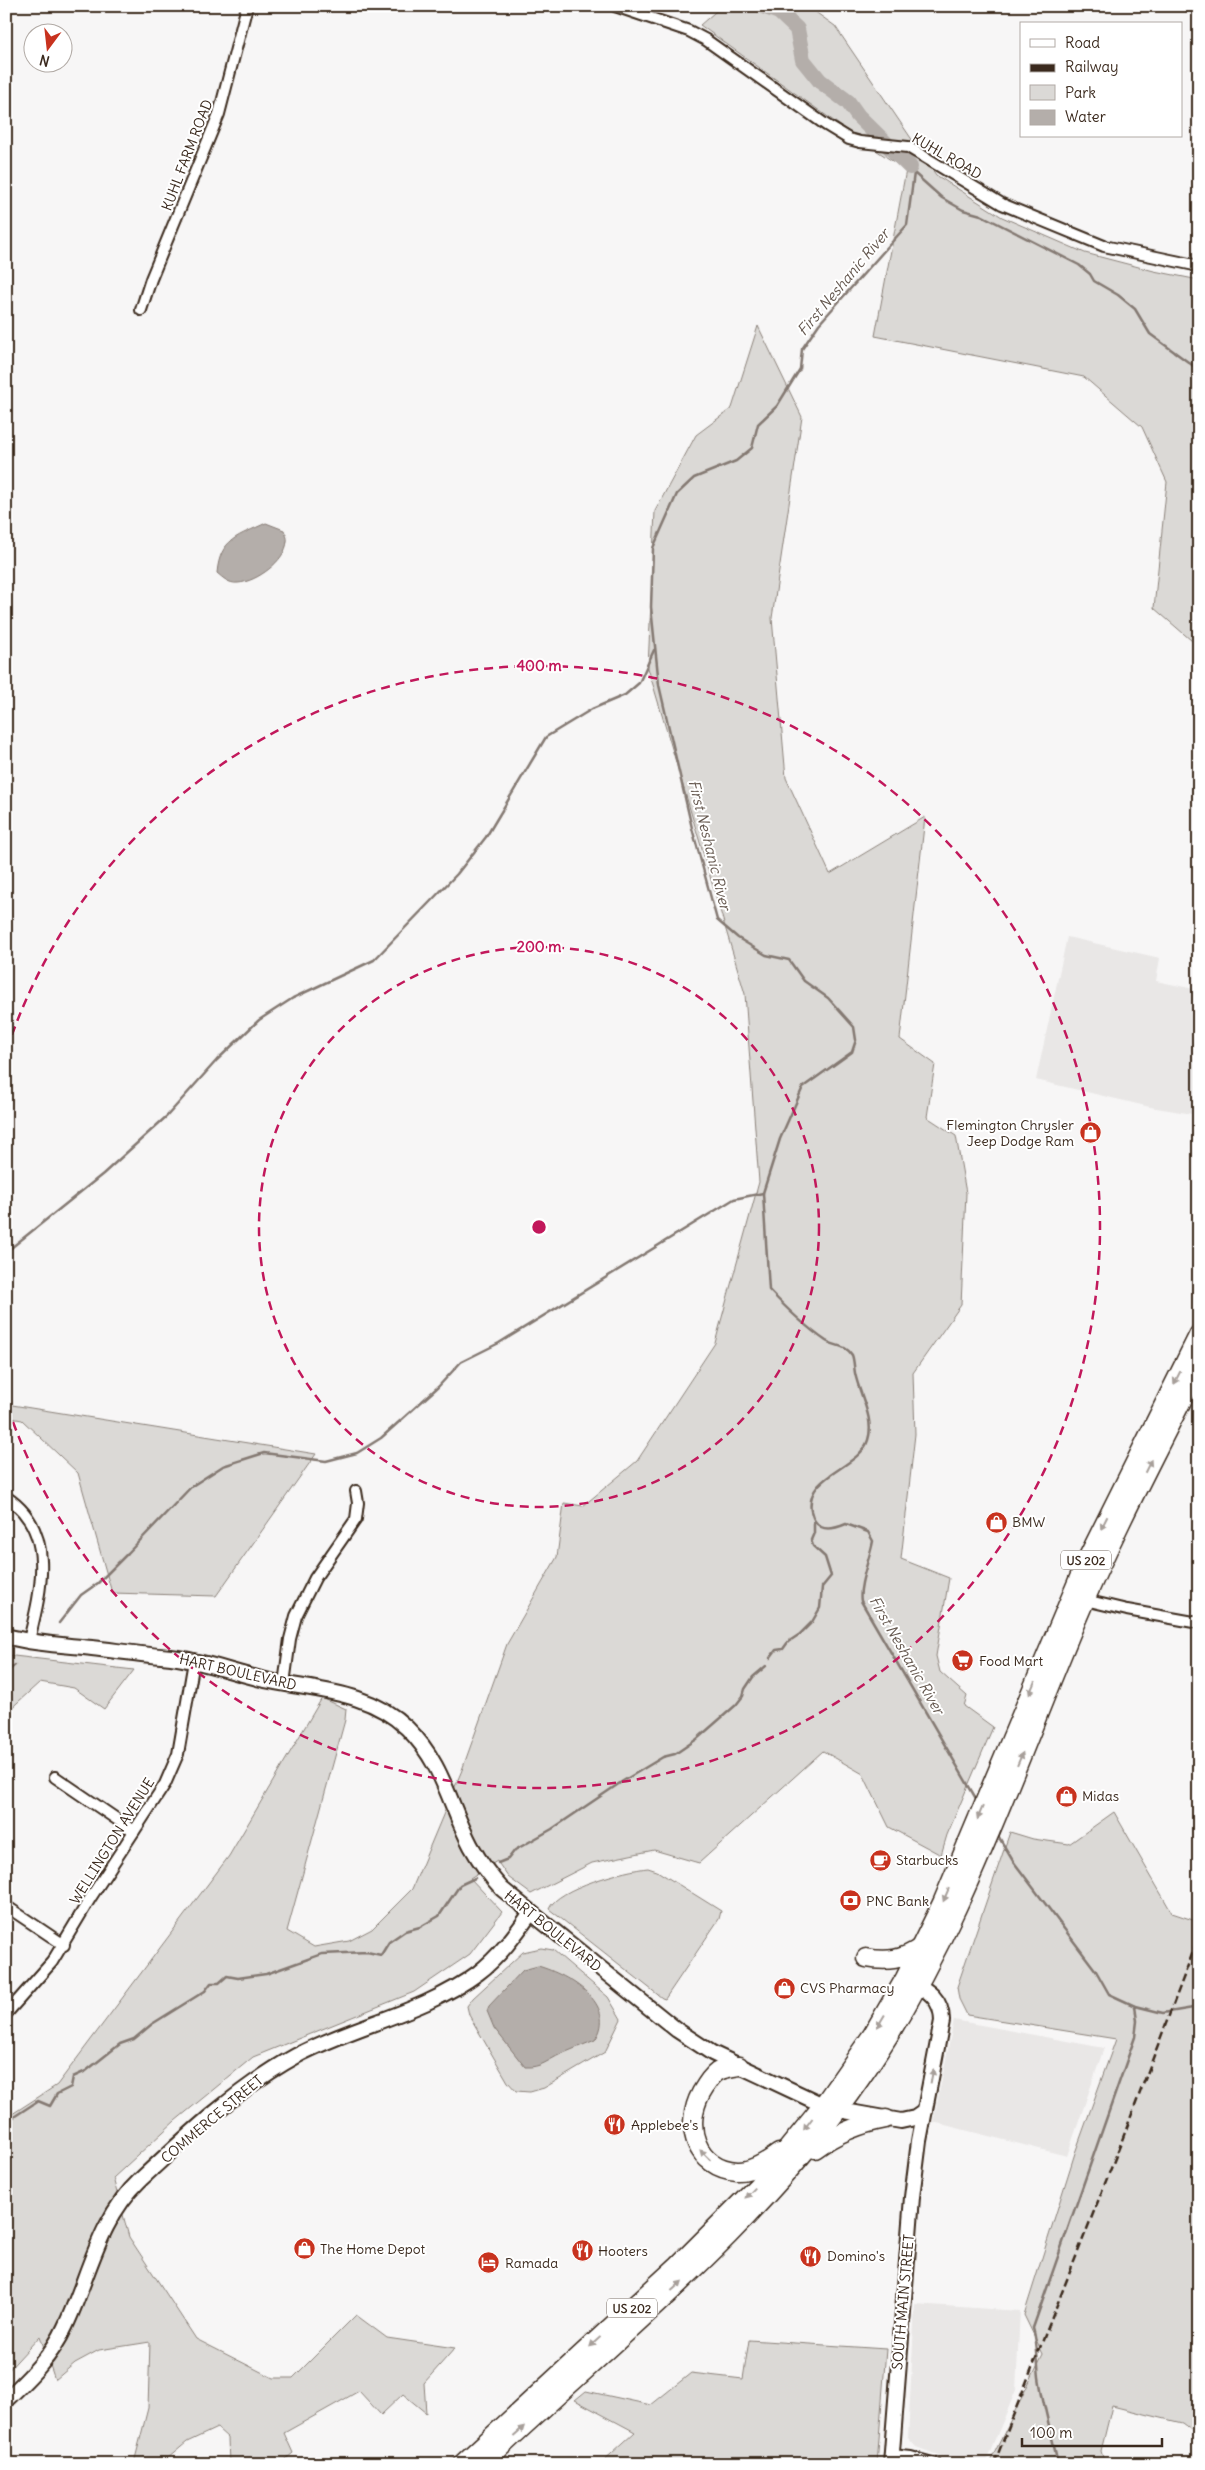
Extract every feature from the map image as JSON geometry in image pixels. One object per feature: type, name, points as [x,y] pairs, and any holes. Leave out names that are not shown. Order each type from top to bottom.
[{"type":"highway","name":"US 202","points":[[912,1982],[921,1947],[978,1839],[995,1798],[1086,1561],[1199,1334]]},
{"type":"highway","name":"US 202","points":[[995,1798],[1152,1456],[1199,1367]]},
{"type":"highway","name":"US 202","points":[[462,2464],[678,2265],[758,2185],[794,2143],[863,2077],[912,1982],[960,1900],[978,1839]]},
{"type":"highway","points":[[866,1958],[887,1961],[899,1959],[921,1947]]},
{"type":"highway","points":[[739,2066],[717,2072],[706,2084],[696,2103],[691,2129],[699,2148],[710,2160],[722,2168],[739,2171],[768,2161],[794,2143]]},
{"type":"highway","name":"US 202","points":[[483,2464],[741,2224],[797,2163],[831,2108]]},
{"type":"highway","points":[[797,2163],[829,2139],[860,2124],[893,2120]]},
{"type":"street","name":"KUHL FARM ROAD","points":[[141,310],[151,278],[219,114],[247,6]]},
{"type":"street","name":"KUHL ROAD","points":[[615,6],[689,31],[706,40],[826,125],[849,138],[873,144],[898,145],[919,154],[1002,204],[1057,228],[1124,252],[1199,266]]},
{"type":"street","points":[[284,1684],[290,1639],[296,1616],[315,1578],[356,1518],[358,1503],[356,1491]]},
{"type":"street","points":[[6,1498],[16,1504],[33,1524],[42,1550],[43,1564],[29,1640]]},
{"type":"street","points":[[1085,1600],[1199,1623]]},
{"type":"street","name":"HART BOULEVARD","points":[[6,1636],[194,1661],[284,1684],[343,1694],[367,1702],[387,1713],[406,1727],[436,1765],[480,1861],[502,1889],[530,1914],[692,2042],[739,2066],[831,2108]]},
{"type":"street","name":"WELLINGTON AVENUE","points":[[6,2014],[25,1994],[64,1945],[91,1897],[173,1769],[181,1740],[194,1661]]},
{"type":"street","points":[[55,1777],[134,1832]]},
{"type":"street","points":[[6,1906],[64,1945]]},
{"type":"street","name":"COMMERCE STREET","points":[[6,2400],[35,2372],[59,2339],[106,2224],[125,2195],[139,2181],[231,2100],[267,2073],[318,2046],[420,2005],[463,1983],[490,1963],[530,1914]]},
{"type":"street","name":"SOUTH MAIN STREET","points":[[891,2459],[911,2206],[919,2141],[942,2014],[936,1999],[912,1982]]},
{"type":"street","points":[[831,2108],[893,2120],[915,2118],[925,2111]]},
{"type":"street","points":[[893,2120],[912,2130],[919,2141]]},
{"type":"street","points":[[891,2459],[911,2457],[936,2464]]},
{"type":"shaded area","points":[[1067,937],[1160,958],[1156,981],[1199,990],[1199,1115],[1150,1107],[1036,1080]]},
{"type":"shaded area","points":[[954,2020],[1104,2048],[1067,2156],[933,2122]]},
{"type":"shaded area","points":[[915,2304],[1020,2311],[1016,2390],[985,2464],[963,2464],[916,2447],[908,2438]]},
{"type":"green space","points":[[722,6],[807,6],[835,26],[936,175],[1002,217],[1085,253],[1154,271],[1199,280],[1199,647],[1154,608],[1167,482],[1142,427],[1084,377],[875,336],[906,170],[856,137],[700,25]]},
{"type":"green space","points":[[758,326],[802,417],[772,618],[786,778],[830,874],[925,817],[900,1039],[935,1064],[927,1117],[956,1136],[966,1193],[961,1305],[913,1373],[915,1434],[901,1559],[949,1578],[936,1656],[940,1672],[967,1696],[964,1706],[993,1727],[947,1835],[941,1855],[889,1827],[863,1774],[823,1751],[699,1863],[654,1850],[592,1863],[531,1894],[508,1877],[497,1861],[470,1878],[502,1912],[470,1954],[414,1992],[253,2057],[175,2121],[113,2178],[129,2237],[196,2339],[273,2378],[293,2378],[356,2315],[387,2338],[455,2348],[424,2383],[426,2413],[403,2394],[381,2415],[359,2391],[284,2433],[293,2453],[280,2464],[229,2464],[228,2438],[217,2428],[187,2442],[161,2464],[137,2464],[135,2459],[148,2408],[150,2342],[99,2350],[75,2363],[55,2380],[40,2336],[6,2373],[6,2118],[57,2085],[229,1856],[322,1698],[346,1709],[345,1720],[287,1931],[314,1947],[349,1941],[372,1929],[412,1889],[462,1770],[507,1644],[557,1557],[564,1503],[583,1506],[637,1461],[715,1343],[759,1182],[745,994],[648,668],[655,511],[696,435],[732,408]]},
{"type":"green space","points":[[6,1404],[316,1454],[216,1596],[112,1593],[78,1473],[22,1420],[6,1417]]},
{"type":"green space","points":[[6,1654],[134,1670],[104,1709],[74,1688],[40,1682],[6,1713]]},
{"type":"green space","points":[[1114,1812],[1172,1913],[1199,1922],[1199,1938],[1195,1946],[1199,1950],[1199,2436],[1182,2423],[1112,2406],[1101,2451],[1105,2464],[989,2464],[1043,2354],[1024,2315],[1075,2153],[1116,2039],[967,2015],[959,1999],[957,1987],[1010,1832],[1033,1839],[1069,1844]]},
{"type":"green space","points":[[648,1868],[657,1871],[721,1911],[719,1919],[665,1999],[549,1909],[555,1901],[578,1887],[609,1876]]},
{"type":"green space","points":[[541,1948],[553,1950],[608,1997],[621,2019],[605,2052],[544,2088],[530,2092],[516,2091],[508,2082],[469,2015],[467,2006],[473,1998],[523,1952]]},
{"type":"green space","points":[[749,2340],[886,2349],[877,2464],[600,2464],[635,2432],[575,2400],[586,2391],[651,2405],[691,2373],[743,2379]]},
{"type":"water","points":[[266,523],[284,530],[287,537],[285,549],[276,563],[261,575],[245,582],[229,582],[217,573],[222,552],[227,545],[239,535]]},
{"type":"water","points":[[538,1966],[563,1976],[587,1993],[596,2003],[601,2015],[601,2027],[595,2040],[540,2065],[525,2067],[494,2028],[487,2011],[489,2006],[523,1970]]},
{"type":"waterway","points":[[763,6],[779,12],[797,29],[803,60],[820,81],[848,102],[858,116],[910,167]]},
{"type":"waterway","name":"First Neshanic River","points":[[910,167],[914,173],[907,225],[819,324],[802,349],[800,369],[777,406],[758,424],[752,448],[736,461],[694,478],[677,494],[653,548],[651,607],[659,685],[692,828],[717,920],[738,938],[766,955],[789,960],[804,981],[828,998],[854,1027],[856,1040],[852,1052],[803,1087],[780,1139],[763,1193],[769,1290],[810,1329],[829,1343],[847,1349],[852,1355],[857,1381],[868,1415],[870,1432],[863,1450],[816,1488],[811,1499],[813,1519],[821,1527],[827,1529],[846,1524],[868,1532],[873,1541],[863,1580],[861,1601],[978,1802]]},
{"type":"waterway","points":[[914,173],[942,198],[963,210],[981,215],[1079,265],[1090,274],[1094,281],[1118,295],[1135,309],[1150,334],[1199,370]]},
{"type":"waterway","points":[[6,1252],[103,1174],[167,1116],[217,1060],[259,1020],[293,998],[374,960],[457,874],[486,837],[546,737],[592,709],[625,695],[639,683],[654,650]]},
{"type":"waterway","points":[[59,1623],[81,1595],[98,1583],[192,1486],[223,1466],[264,1453],[326,1461],[357,1453],[381,1438],[438,1387],[461,1362],[499,1343],[734,1199],[763,1193]]},
{"type":"waterway","points":[[770,1658],[776,1650],[783,1649],[788,1642],[800,1634],[812,1622],[820,1608],[822,1587],[831,1576],[825,1557],[813,1546],[811,1540],[814,1533],[814,1522]]},
{"type":"waterway","points":[[6,1673],[15,1665]]},
{"type":"waterway","points":[[498,1863],[508,1859],[515,1850],[552,1829],[623,1781],[663,1757],[675,1754],[697,1739],[736,1705],[753,1677],[766,1666]]},
{"type":"waterway","name":"First Neshanic River","points":[[997,1834],[1013,1861],[1096,1971],[1109,1994],[1135,2006],[1163,2013],[1199,2007]]},
{"type":"waterway","points":[[6,2122],[38,2101],[50,2106],[57,2094],[71,2087],[73,2077],[86,2071],[120,2044],[134,2039],[152,2024],[205,1991],[211,1983],[219,1983],[227,1976],[238,1978],[266,1974],[322,1954],[367,1952],[381,1955],[389,1942],[405,1931],[420,1927],[439,1916],[460,1885],[475,1878]]},
{"type":"waterway","points":[[1058,2464],[1045,2410],[1033,2328],[1135,2037],[1137,2021],[1135,2006]]},
{"type":"railway","points":[[994,2464],[1121,2143],[1199,1936]]},
{"type":"place","name":"Flemington Chrysler Jeep Dodge Ram","points":[[1090,1133]]},
{"type":"place","name":"BMW","points":[[996,1522]]},
{"type":"place","name":"Food Mart","points":[[963,1661]]},
{"type":"place","name":"Midas","points":[[1066,1796]]},
{"type":"place","name":"Starbucks","points":[[880,1860]]},
{"type":"place","name":"PNC Bank","points":[[850,1901]]},
{"type":"place","name":"CVS Pharmacy","points":[[784,1988]]},
{"type":"place","name":"Applebee's","points":[[615,2125]]},
{"type":"place","name":"The Home Depot","points":[[304,2249]]},
{"type":"place","name":"Hooters","points":[[582,2251]]},
{"type":"place","name":"Domino's","points":[[811,2256]]},
{"type":"place","name":"Ramada","points":[[489,2263]]}]
